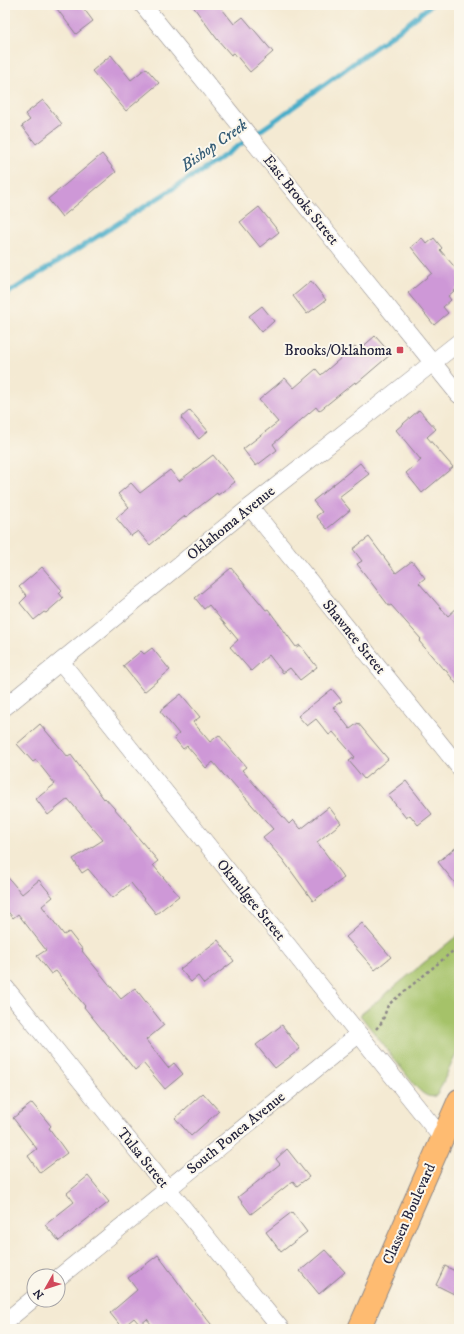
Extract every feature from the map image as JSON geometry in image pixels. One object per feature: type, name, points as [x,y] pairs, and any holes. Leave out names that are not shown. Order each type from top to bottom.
[{"type":"main road","name":"Classen Boulevard","points":[[359,1329],[459,1100]]},
{"type":"street","name":"East Brooks Street","points":[[143,5],[459,395]]},
{"type":"street","name":"Oklahoma Avenue","points":[[5,707],[250,507],[459,342]]},
{"type":"street","name":"Shawnee Street","points":[[250,507],[459,767]]},
{"type":"street","name":"Okmulgee Street","points":[[61,662],[442,1138]]},
{"type":"street","name":"Tulsa Street","points":[[5,987],[281,1329]]},
{"type":"street","name":"South Ponca Avenue","points":[[66,1272],[361,1037]]},
{"type":"street","points":[[5,1322],[26,1305]]},
{"type":"path","points":[[361,1037],[380,1025],[388,1005],[459,946]]},
{"type":"green space","points":[[459,934],[459,1048],[437,1095],[431,1097],[416,1087],[360,1015]]},
{"type":"building","points":[[54,5],[81,5],[93,21],[76,34]]},
{"type":"building","points":[[192,5],[219,5],[234,24],[243,17],[273,52],[250,72],[234,53],[231,55],[217,39]]},
{"type":"building","points":[[111,55],[131,80],[146,68],[159,83],[126,111],[92,71]]},
{"type":"building","points":[[43,100],[62,124],[36,144],[22,126],[30,120],[25,114]]},
{"type":"building","points":[[102,154],[116,172],[62,217],[48,199]]},
{"type":"building","points":[[259,207],[279,232],[260,247],[240,222]]},
{"type":"building","points":[[422,238],[427,244],[434,238],[442,248],[440,250],[459,272],[459,287],[448,296],[451,300],[443,307],[448,313],[434,325],[408,293],[432,273],[411,247]]},
{"type":"building","points":[[311,281],[326,300],[307,314],[293,296]]},
{"type":"building","points":[[262,306],[274,321],[262,332],[249,316]]},
{"type":"building","points":[[375,336],[391,354],[356,384],[355,382],[319,411],[316,407],[273,444],[277,450],[256,466],[243,449],[278,422],[259,400],[285,378],[294,388],[316,369],[321,375],[355,346],[359,350]]},
{"type":"building","points":[[190,410],[208,431],[199,439],[181,418]]},
{"type":"building","points":[[419,410],[436,429],[427,437],[453,467],[422,493],[406,473],[421,460],[396,430]]},
{"type":"building","points":[[213,455],[235,482],[218,495],[217,493],[186,517],[185,516],[150,545],[138,531],[131,536],[116,518],[129,507],[118,494],[131,483],[140,493],[170,470],[179,481]]},
{"type":"building","points":[[360,463],[369,474],[339,497],[350,510],[327,529],[316,516],[322,512],[313,501]]},
{"type":"building","points":[[369,537],[396,573],[412,561],[425,578],[419,583],[448,616],[459,606],[459,687],[419,641],[421,639],[391,605],[389,606],[357,564],[362,561],[353,549]]},
{"type":"building","points":[[42,567],[62,590],[59,593],[63,598],[46,613],[44,612],[34,620],[20,603],[27,596],[19,587]]},
{"type":"building","points":[[231,568],[266,610],[268,609],[296,647],[300,645],[317,667],[300,680],[290,668],[283,673],[269,655],[251,671],[230,647],[238,640],[209,605],[204,609],[195,598]]},
{"type":"building","points":[[152,648],[170,670],[144,692],[123,666],[141,651],[144,654]]},
{"type":"building","points":[[332,689],[342,701],[333,707],[350,729],[358,723],[388,759],[364,779],[349,761],[355,757],[333,732],[329,735],[316,719],[307,726],[298,716]]},
{"type":"building","points":[[181,694],[200,717],[193,722],[210,742],[219,735],[246,767],[242,770],[289,824],[293,820],[301,829],[329,807],[341,823],[317,842],[344,878],[313,901],[283,860],[263,837],[273,829],[213,762],[206,768],[187,746],[183,749],[174,738],[179,734],[160,711]]},
{"type":"building","points":[[40,724],[68,757],[71,755],[104,799],[105,798],[131,827],[130,828],[158,861],[153,865],[179,896],[156,914],[131,883],[113,898],[88,869],[82,873],[73,859],[103,840],[68,799],[48,815],[36,799],[55,784],[36,760],[33,762],[17,744]]},
{"type":"building","points":[[406,781],[432,814],[418,825],[410,815],[406,818],[388,795]]},
{"type":"building","points":[[459,845],[459,888],[438,862]]},
{"type":"building","points":[[5,874],[22,894],[39,880],[53,897],[42,906],[64,935],[69,932],[83,950],[82,951],[121,999],[135,988],[164,1025],[146,1040],[168,1068],[174,1063],[183,1074],[165,1089],[143,1063],[135,1070],[56,971],[51,974],[37,956],[46,950],[18,914],[13,918],[5,908]]},
{"type":"building","points":[[362,923],[391,957],[375,970],[346,937]]},
{"type":"building","points":[[218,940],[234,961],[204,984],[198,976],[191,982],[180,969]]},
{"type":"building","points":[[282,1025],[300,1049],[275,1068],[256,1045]]},
{"type":"building","points":[[203,1093],[219,1111],[191,1136],[175,1118]]},
{"type":"building","points":[[32,1103],[51,1126],[49,1128],[67,1153],[40,1173],[28,1156],[37,1149],[13,1118]]},
{"type":"building","points":[[287,1149],[309,1177],[297,1186],[293,1181],[251,1214],[238,1197],[280,1164],[276,1159]]},
{"type":"building","points":[[88,1176],[109,1202],[59,1241],[45,1225],[74,1202],[67,1193]]},
{"type":"building","points":[[292,1212],[307,1232],[281,1252],[266,1232]]},
{"type":"building","points":[[325,1250],[345,1272],[319,1294],[300,1271]]},
{"type":"building","points":[[158,1255],[215,1329],[155,1329],[147,1319],[140,1325],[134,1318],[122,1328],[110,1313],[137,1290],[128,1278]]},
{"type":"building","points":[[445,1266],[459,1273],[459,1289],[456,1295],[436,1285]]},
{"type":"waterway","name":"Bishop Creek","points":[[5,295],[215,162],[277,119],[431,5]]},
{"type":"place","name":"Brooks/Oklahoma","points":[[400,350]]}]
